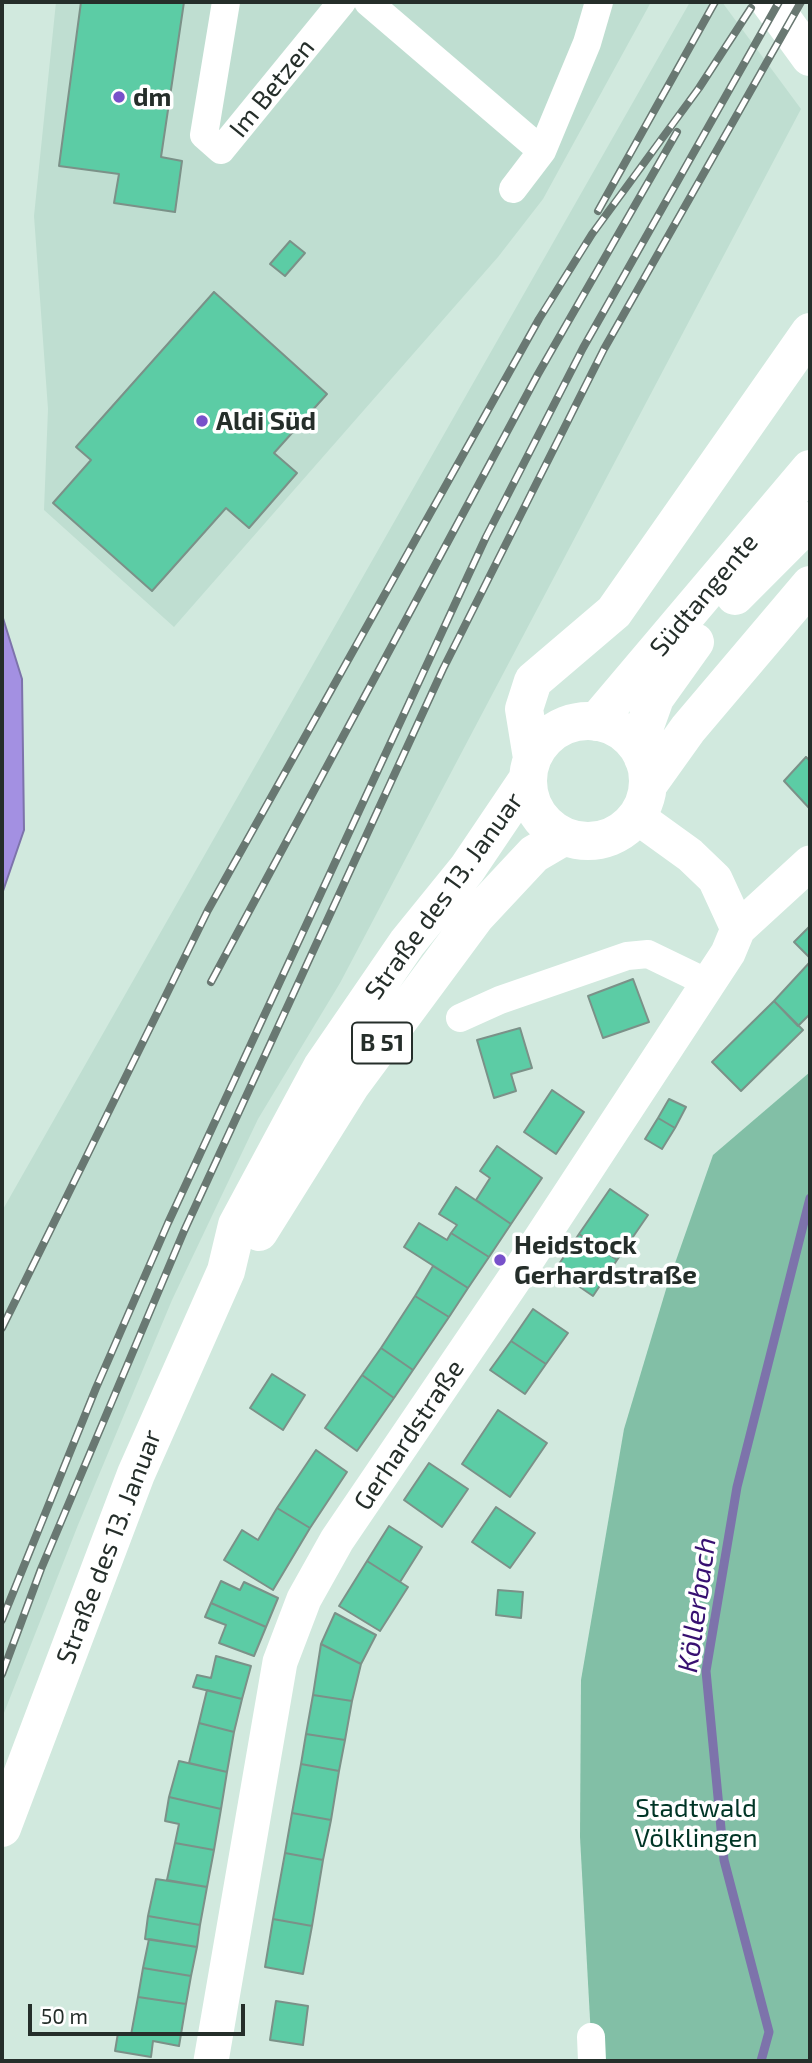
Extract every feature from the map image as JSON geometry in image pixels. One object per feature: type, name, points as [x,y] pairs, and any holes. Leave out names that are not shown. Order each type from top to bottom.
[{"type":"main road","points":[[770,2],[810,57]]},
{"type":"main road","points":[[810,332],[614,612],[533,681],[524,709],[529,794],[540,818],[563,837],[573,840],[599,840],[624,829],[642,787],[810,585]]},
{"type":"main road","name":"Südtangente","points":[[596,722],[810,469]]},
{"type":"main road","name":"Südtangente","points":[[642,787],[645,726],[655,698],[673,669],[765,563],[810,521]]},
{"type":"main road","points":[[529,769],[543,740],[556,729],[576,722],[596,722],[629,737],[642,787]]},
{"type":"main road","name":"Straße des 13. Januar","points":[[2,1828],[136,1474],[226,1271],[236,1225],[322,1067],[407,943],[467,869],[529,769]]},
{"type":"main road","name":"Straße des 13. Januar","points":[[226,1271],[257,1236],[351,1086],[476,916],[534,855],[563,837]]},
{"type":"street","name":"Im Betzen","points":[[226,2],[204,135],[221,150],[342,2]]},
{"type":"street","points":[[368,2],[542,152]]},
{"type":"street","points":[[513,189],[542,152],[587,43],[599,2]]},
{"type":"street","points":[[642,787],[690,855],[715,880],[738,929]]},
{"type":"street","name":"Gerhardstraße","points":[[211,2061],[280,1662],[304,1599],[337,1540],[519,1272],[728,953],[738,929],[810,863]]},
{"type":"street","points":[[460,1018],[499,1000],[627,956],[648,954],[708,982]]},
{"type":"shaded area","points":[[56,2],[651,2],[543,199],[498,257],[174,627],[44,510],[48,409],[34,216]]},
{"type":"shaded area","points":[[690,2],[722,2],[801,109],[340,983],[258,1119],[172,1300],[78,1525],[2,1718],[2,1211]]},
{"type":"shaded area","points":[[2,615],[22,679],[24,830],[2,894]]},
{"type":"green space","name":"Stadtwald Völklingen","points":[[810,1072],[810,2061],[604,2061],[591,2037],[580,1837],[581,1680],[624,1429],[667,1286],[713,1155]]},
{"type":"building","name":"dm","points":[[81,2],[184,2],[161,157],[182,161],[175,212],[114,203],[119,174],[59,166]]},
{"type":"building","points":[[290,241],[305,253],[285,276],[270,264]]},
{"type":"building","name":"Aldi Süd","points":[[214,292],[327,394],[274,453],[297,473],[249,528],[226,508],[152,591],[53,503],[91,460],[76,447]]},
{"type":"building","points":[[806,757],[810,761],[810,809],[784,781]]},
{"type":"building","points":[[810,926],[810,958],[794,942]]},
{"type":"building","points":[[810,962],[810,1014],[798,1026],[774,1001]]},
{"type":"building","points":[[633,979],[649,1022],[603,1038],[588,996]]},
{"type":"building","points":[[774,1001],[803,1030],[741,1091],[712,1062]]},
{"type":"building","points":[[520,1028],[532,1068],[511,1074],[516,1091],[494,1098],[477,1040]]},
{"type":"building","points":[[552,1090],[584,1112],[556,1154],[524,1132]]},
{"type":"building","points":[[669,1099],[686,1107],[675,1128],[658,1118]]},
{"type":"building","points":[[658,1118],[675,1128],[662,1149],[645,1139]]},
{"type":"building","points":[[497,1146],[542,1178],[511,1224],[476,1200],[490,1178],[480,1171]]},
{"type":"building","points":[[456,1187],[511,1224],[489,1257],[451,1233],[457,1225],[439,1214]]},
{"type":"building","points":[[610,1189],[648,1215],[617,1260],[579,1234]]},
{"type":"building","points":[[419,1223],[447,1240],[451,1233],[489,1257],[468,1288],[404,1247]]},
{"type":"building","points":[[579,1234],[617,1260],[593,1296],[555,1270]]},
{"type":"building","points":[[433,1266],[468,1288],[449,1317],[415,1296]]},
{"type":"building","points":[[415,1296],[449,1317],[413,1370],[381,1348]]},
{"type":"building","points":[[533,1309],[568,1333],[546,1364],[511,1341]]},
{"type":"building","points":[[511,1341],[546,1364],[525,1394],[490,1370]]},
{"type":"building","points":[[381,1348],[413,1370],[394,1398],[362,1375]]},
{"type":"building","points":[[272,1374],[305,1395],[283,1430],[250,1408]]},
{"type":"building","points":[[362,1375],[394,1398],[357,1451],[325,1428]]},
{"type":"building","points":[[498,1410],[547,1443],[510,1497],[462,1464]]},
{"type":"building","points":[[316,1450],[347,1472],[310,1528],[277,1508]]},
{"type":"building","points":[[429,1463],[468,1489],[442,1527],[404,1500]]},
{"type":"building","points":[[496,1507],[535,1533],[510,1568],[472,1542]]},
{"type":"building","points":[[277,1508],[310,1528],[273,1590],[224,1560],[242,1530],[258,1540]]},
{"type":"building","points":[[389,1526],[422,1547],[400,1582],[367,1561]]},
{"type":"building","points":[[367,1561],[408,1587],[380,1631],[339,1606]]},
{"type":"building","points":[[221,1581],[240,1590],[244,1582],[278,1598],[266,1627],[211,1603]]},
{"type":"building","points":[[498,1590],[523,1592],[521,1618],[496,1615]]},
{"type":"building","points":[[211,1603],[266,1627],[254,1656],[219,1643],[226,1625],[205,1617]]},
{"type":"building","points":[[335,1613],[376,1635],[361,1664],[321,1644]]},
{"type":"building","points":[[321,1644],[361,1664],[352,1701],[313,1695]]},
{"type":"building","points":[[216,1656],[251,1666],[242,1699],[193,1687],[197,1675],[211,1678]]},
{"type":"building","points":[[207,1690],[242,1699],[234,1732],[199,1723]]},
{"type":"building","points":[[313,1695],[352,1701],[345,1740],[306,1734]]},
{"type":"building","points":[[199,1723],[234,1732],[227,1772],[189,1763]]},
{"type":"building","points":[[306,1734],[345,1740],[339,1771],[301,1764]]},
{"type":"building","points":[[179,1761],[227,1772],[221,1809],[169,1797]]},
{"type":"building","points":[[301,1764],[339,1771],[331,1820],[292,1813]]},
{"type":"building","points":[[169,1797],[221,1809],[214,1850],[175,1843],[179,1824],[165,1821]]},
{"type":"building","points":[[292,1813],[331,1820],[323,1860],[285,1853]]},
{"type":"building","points":[[175,1843],[214,1850],[207,1887],[167,1880]]},
{"type":"building","points":[[285,1853],[323,1860],[312,1926],[273,1919]]},
{"type":"building","points":[[156,1879],[207,1887],[200,1925],[148,1916]]},
{"type":"building","points":[[148,1916],[200,1925],[197,1947],[145,1939]]},
{"type":"building","points":[[273,1919],[312,1926],[303,1974],[265,1967]]},
{"type":"building","points":[[149,1939],[197,1947],[191,1976],[143,1968]]},
{"type":"building","points":[[143,1968],[191,1976],[186,2004],[138,1997]]},
{"type":"building","points":[[138,1997],[186,2004],[179,2046],[153,2041],[151,2057],[115,2051],[118,2033],[131,2035]]},
{"type":"building","points":[[276,2001],[308,2006],[303,2045],[270,2040]]},
{"type":"waterway","name":"Köllerbach","points":[[761,2061],[769,2032],[724,1860],[706,1671],[737,1487],[810,1198]]},
{"type":"railway","points":[[598,211],[715,2]]},
{"type":"railway","points":[[2,1620],[96,1388],[168,1223],[486,537],[583,348],[779,2]]},
{"type":"railway","points":[[2,1674],[41,1569],[184,1231],[443,669],[604,349],[801,2]]},
{"type":"railway","points":[[2,1328],[208,910],[539,319],[592,234],[699,88],[751,8]]},
{"type":"railway","points":[[211,982],[538,374],[677,132]]},
{"type":"place","name":"dm","points":[[119,97]]},
{"type":"place","name":"Aldi Süd","points":[[202,421]]},
{"type":"place","name":"Heidstock Gerhardstraße","points":[[500,1260]]}]
